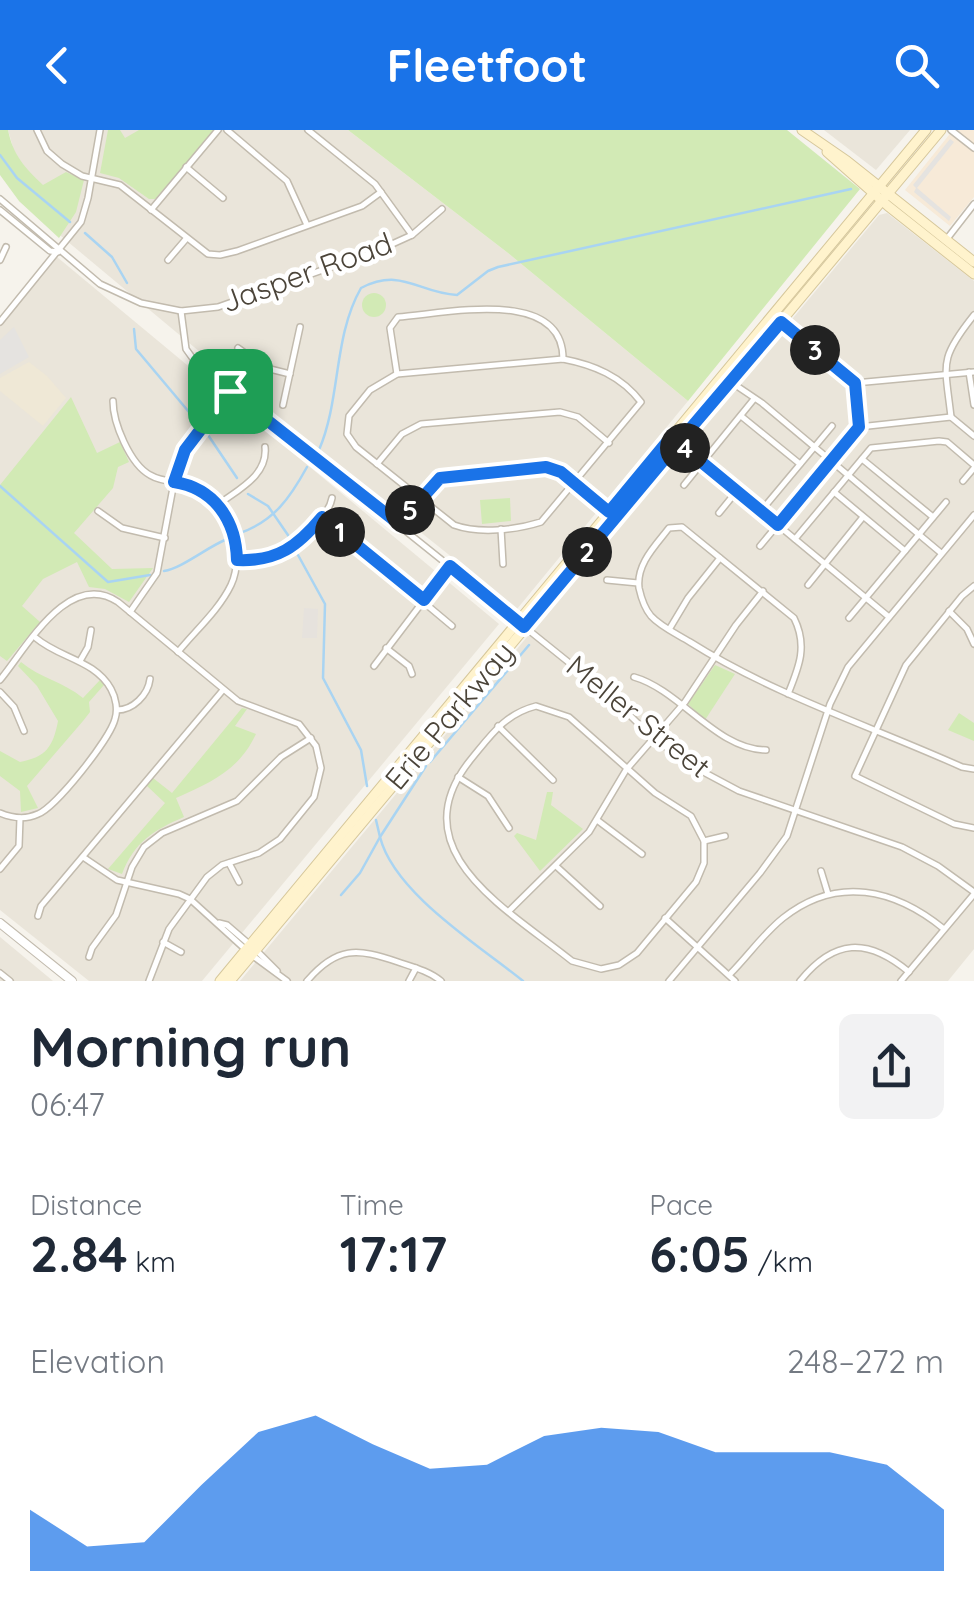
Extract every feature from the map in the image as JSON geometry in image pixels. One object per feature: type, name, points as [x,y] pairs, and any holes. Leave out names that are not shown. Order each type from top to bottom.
[{"type":"main road","name":"Erie Parkway","points":[[220,981],[777,319],[926,130]]},
{"type":"main road","name":"Erie Parkway","points":[[880,193],[941,130]]},
{"type":"main road","points":[[806,133],[974,274]]},
{"type":"main road","points":[[880,193],[974,262]]},
{"type":"main road","name":"Erie Parkway","points":[[230,981],[250,949]]},
{"type":"street","points":[[37,130],[52,156],[72,171],[120,185],[208,254],[220,255],[362,206],[382,192]]},
{"type":"street","points":[[0,322],[80,222],[100,130]]},
{"type":"street","points":[[151,210],[218,130]]},
{"type":"street","points":[[227,130],[286,181],[307,225]]},
{"type":"street","points":[[308,130],[382,192],[412,235]]},
{"type":"street","points":[[951,130],[974,148]]},
{"type":"street","points":[[186,167],[223,198]]},
{"type":"street","points":[[0,200],[56,244],[58,252]]},
{"type":"street","points":[[946,240],[974,204]]},
{"type":"street","points":[[0,210],[50,251],[58,252]]},
{"type":"street","name":"Jasper Road","points":[[58,252],[122,296],[181,310],[230,303],[412,235],[442,210]]},
{"type":"street","points":[[168,260],[186,239]]},
{"type":"street","points":[[0,260],[6,247]]},
{"type":"street","name":"Meller Street","points":[[181,310],[182,332],[190,357],[608,694],[653,738],[722,783],[902,847],[938,866],[974,893]]},
{"type":"street","points":[[397,374],[390,328],[398,318],[524,311],[557,333],[563,343],[563,358]]},
{"type":"street","points":[[974,315],[949,348],[946,373],[951,417],[974,436]]},
{"type":"street","points":[[760,546],[859,427],[855,383],[777,319]]},
{"type":"street","points":[[283,405],[300,326]]},
{"type":"street","points":[[238,348],[254,361],[290,374]]},
{"type":"street","points":[[563,358],[608,373],[641,402],[540,522],[463,528],[419,498],[350,440],[348,419],[370,390],[397,374],[563,358]]},
{"type":"street","points":[[130,612],[154,579],[174,482],[185,450],[254,361]]},
{"type":"street","points":[[855,383],[972,372],[974,405]]},
{"type":"street","points":[[725,380],[814,447],[942,554]]},
{"type":"street","points":[[684,485],[754,399]]},
{"type":"street","points":[[112,402],[112,413],[138,466],[155,478],[195,486],[219,504],[234,538],[237,560],[226,593],[178,652]]},
{"type":"street","points":[[378,464],[402,434],[421,424],[560,412],[578,417],[609,443]]},
{"type":"street","points":[[742,416],[800,464]]},
{"type":"street","points":[[859,427],[951,417]]},
{"type":"street","points":[[761,511],[832,426]]},
{"type":"street","points":[[675,440],[889,617]]},
{"type":"street","points":[[795,539],[871,448],[948,442],[974,466],[963,481]]},
{"type":"street","points":[[219,504],[258,474],[266,447]]},
{"type":"street","points":[[862,459],[933,518]]},
{"type":"street","points":[[399,524],[432,482],[452,474],[546,467],[561,472],[612,514]]},
{"type":"street","points":[[719,513],[737,491]]},
{"type":"street","points":[[834,492],[904,552]]},
{"type":"street","points":[[237,560],[264,560],[287,552],[322,517],[332,498]]},
{"type":"street","points":[[849,618],[946,502]]},
{"type":"street","points":[[98,511],[122,528],[165,538]]},
{"type":"street","points":[[668,981],[782,845],[828,710],[848,667],[974,515]]},
{"type":"street","points":[[322,517],[452,626]]},
{"type":"street","points":[[808,584],[864,517]]},
{"type":"street","points":[[788,694],[801,661],[802,637],[788,612],[676,525],[669,528],[648,554],[638,583],[650,614],[756,682],[974,769]]},
{"type":"street","points":[[501,528],[503,564]]},
{"type":"street","points":[[670,629],[688,598],[720,558]]},
{"type":"street","points":[[374,666],[450,566]]},
{"type":"street","points":[[606,580],[638,583]]},
{"type":"street","points":[[974,586],[906,666],[855,776],[954,824],[974,828]]},
{"type":"street","points":[[0,680],[62,605],[87,592],[106,595],[238,701],[290,719],[311,738],[321,768],[314,797],[280,839],[207,877],[163,942],[149,981]]},
{"type":"street","points":[[510,910],[597,820],[626,770],[682,706],[763,592]]},
{"type":"street","points":[[949,611],[967,629],[974,645]]},
{"type":"street","points":[[80,661],[91,630]]},
{"type":"street","points":[[802,637],[811,636]]},
{"type":"street","points":[[0,812],[20,818],[38,814],[52,804],[107,737],[116,710],[109,686],[80,661],[54,652],[35,638]]},
{"type":"street","points":[[386,648],[409,666],[412,674]]},
{"type":"street","points":[[634,677],[654,683],[722,734],[756,750],[766,750]]},
{"type":"street","points":[[116,710],[134,705],[149,687],[150,679]]},
{"type":"street","points":[[38,916],[41,906],[224,690]]},
{"type":"street","points":[[0,692],[14,707],[24,730]]},
{"type":"street","points":[[535,693],[536,706]]},
{"type":"street","points":[[536,706],[569,717],[626,770],[691,816],[704,841],[701,873],[628,961],[600,969],[572,961],[471,879],[454,854],[446,810],[458,777],[498,726],[512,714],[536,706]]},
{"type":"street","points":[[498,726],[553,780]]},
{"type":"street","points":[[88,958],[116,915],[136,856],[151,839],[237,801],[281,756],[311,738]]},
{"type":"street","points":[[458,777],[488,796],[508,828]]},
{"type":"street","points":[[0,869],[19,846],[20,818]]},
{"type":"street","points":[[597,820],[642,854]]},
{"type":"street","points":[[704,841],[726,836]]},
{"type":"street","points":[[83,856],[102,872],[126,883],[190,899],[227,926],[288,981]]},
{"type":"street","points":[[229,863],[239,882]]},
{"type":"street","points":[[556,866],[600,906]]},
{"type":"street","points":[[821,871],[828,894]]},
{"type":"street","points":[[902,981],[974,893]]},
{"type":"street","points":[[730,974],[786,916],[828,894],[889,896],[914,906],[944,929]]},
{"type":"street","points":[[666,918],[735,981]]},
{"type":"street","points":[[0,923],[72,981]]},
{"type":"street","points":[[163,942],[181,952]]},
{"type":"street","points":[[800,981],[818,960],[845,948],[882,953],[909,972]]},
{"type":"street","points":[[307,981],[322,964],[351,952],[374,954],[441,981]]},
{"type":"street","points":[[409,981],[416,968]]},
{"type":"street","points":[[0,974],[10,981]]},
{"type":"shaded area","points":[[8,130],[348,130],[508,253],[688,401],[517,609],[315,448],[19,201],[23,166]]},
{"type":"shaded area","points":[[824,130],[910,130],[876,170]]},
{"type":"shaded area","points":[[953,130],[974,130],[974,197],[950,226],[905,190]]},
{"type":"shaded area","points":[[950,139],[954,142],[917,188],[951,217],[949,221],[914,192],[913,185]]},
{"type":"shaded area","points":[[887,213],[974,281],[974,949],[948,981],[240,981],[879,215]]},
{"type":"shaded area","points":[[57,257],[499,624],[202,981],[89,981],[0,910],[0,326]]},
{"type":"shaded area","points":[[14,327],[29,357],[0,374],[0,340]]},
{"type":"shaded area","points":[[29,362],[66,398],[43,426],[0,391],[0,378]]},
{"type":"shaded area","points":[[304,608],[318,609],[317,638],[302,638]]},
{"type":"shaded area","points":[[0,937],[53,981],[0,981]]},
{"type":"green space","points":[[0,130],[8,130],[21,160],[43,185],[66,172],[84,180],[76,212],[59,238],[19,201],[0,175]]},
{"type":"green space","points":[[108,130],[120,130],[125,138],[139,130],[216,130],[155,199],[149,199],[119,178],[100,173]]},
{"type":"green space","points":[[348,130],[787,130],[860,189],[688,401],[508,253]]},
{"type":"green space","points":[[374,293],[386,305],[374,317],[362,305]]},
{"type":"green space","points":[[71,397],[97,453],[120,442],[129,462],[118,467],[113,488],[74,533],[112,569],[153,568],[129,602],[105,589],[89,587],[77,562],[43,579],[22,606],[40,622],[7,661],[0,656],[0,485]]},
{"type":"green space","points":[[510,498],[511,521],[482,524],[480,500]]},
{"type":"green space","points":[[21,662],[83,698],[100,680],[104,685],[89,702],[90,712],[27,786],[38,808],[21,812],[20,791],[0,776],[0,751],[20,762],[42,754],[54,738],[58,721],[37,686],[18,666]]},
{"type":"green space","points":[[715,665],[735,674],[705,720],[688,704]]},
{"type":"green space","points":[[242,708],[247,709],[235,726],[256,734],[241,757],[213,780],[176,798],[184,817],[146,838],[122,874],[108,869],[165,803],[146,785],[153,778],[172,793]]},
{"type":"green space","points":[[959,713],[974,723],[974,741],[948,730]]},
{"type":"green space","points":[[547,792],[553,792],[551,805],[583,829],[540,871],[514,836],[517,833],[536,840]]},
{"type":"waterway","points":[[0,155],[17,178],[70,222]]},
{"type":"waterway","points":[[319,450],[331,410],[346,327],[361,288],[399,280],[457,295],[498,267],[851,189]]},
{"type":"waterway","points":[[85,233],[112,257],[127,283]]},
{"type":"waterway","points":[[134,329],[136,349],[194,418]]},
{"type":"waterway","points":[[206,432],[237,478]]},
{"type":"waterway","points":[[240,533],[280,507],[307,467]]},
{"type":"waterway","points":[[0,486],[108,582],[150,575]]},
{"type":"waterway","points":[[248,494],[268,506],[290,538]]},
{"type":"waterway","points":[[164,571],[225,540]]},
{"type":"waterway","points":[[298,555],[325,604],[323,678],[361,750],[367,786]]},
{"type":"waterway","points":[[430,762],[529,645]]},
{"type":"waterway","points":[[426,766],[380,837],[388,858],[420,898],[523,981]]},
{"type":"waterway","points":[[341,895],[360,873],[380,837],[376,820]]},
{"type":"route","points":[[230,391],[185,450],[174,482],[195,486],[219,504],[234,538],[237,560],[264,560],[287,552],[322,517],[424,600],[450,566],[524,627],[678,443],[781,322],[855,383],[859,427],[778,525],[737,491],[678,443],[671,437],[609,512],[561,472],[546,467],[440,478],[432,482],[399,524],[230,391]]}]
